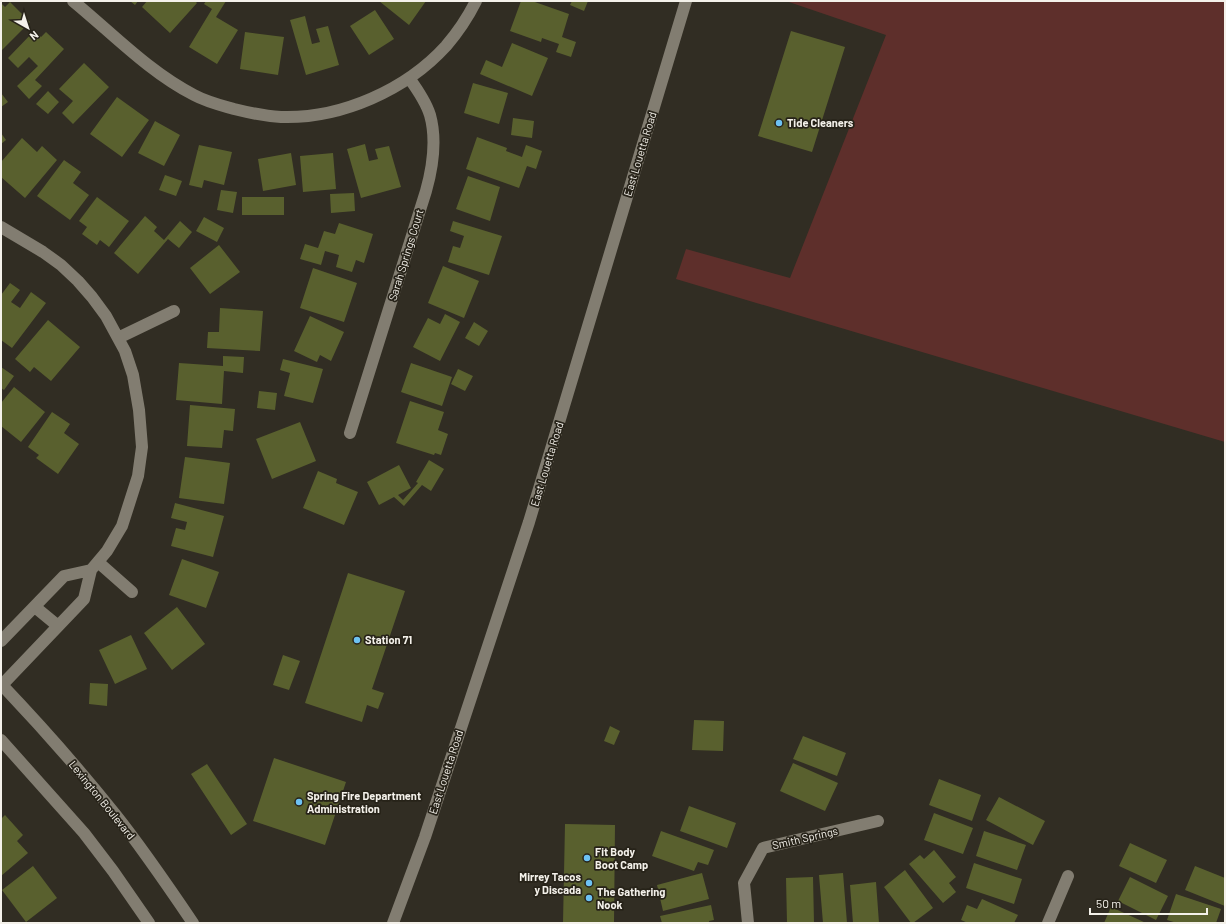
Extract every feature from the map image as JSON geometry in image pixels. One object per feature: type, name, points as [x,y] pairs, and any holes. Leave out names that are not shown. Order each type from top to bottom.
[{"type":"street","points":[[73,1],[145,62],[182,88],[211,103],[252,114],[283,117],[301,117],[332,112],[370,99],[409,78],[445,47],[461,26],[476,1]]},
{"type":"street","name":"East Louetta Road","points":[[393,923],[425,837],[529,522],[686,1]]},
{"type":"street","name":"Sarah Springs Court","points":[[350,433],[426,191],[433,163],[434,143],[430,115],[409,78]]},
{"type":"street","points":[[1,227],[43,252],[60,265],[78,281],[106,316],[125,351],[133,374],[141,431],[142,456],[138,476],[122,526],[94,566],[84,599],[1,685]]},
{"type":"street","points":[[118,338],[174,311]]},
{"type":"street","points":[[94,566],[132,592]]},
{"type":"street","points":[[1,641],[64,576],[94,566]]},
{"type":"street","points":[[35,606],[58,626]]},
{"type":"street","name":"Lexington Boulevard","points":[[1,685],[71,761],[115,814],[162,877],[193,923]]},
{"type":"street","points":[[1,740],[84,833],[113,871],[149,923]]},
{"type":"street","name":"Smith Springs","points":[[748,923],[744,883],[763,848],[878,821]]},
{"type":"street","points":[[1048,923],[1068,876]]},
{"type":"shaded area","points":[[786,1],[1225,1],[1225,442],[676,279],[686,249],[790,278],[886,35]]},
{"type":"building","points":[[130,1],[138,1],[135,5]]},
{"type":"building","points":[[147,1],[195,1],[197,3],[170,33],[142,7]]},
{"type":"building","points":[[206,1],[226,1],[216,17],[238,30],[217,64],[189,47],[212,9],[204,4]]},
{"type":"building","points":[[379,1],[426,1],[409,25]]},
{"type":"building","points":[[521,1],[532,1],[569,14],[562,37],[576,42],[571,57],[556,52],[559,44],[542,38],[541,42],[510,31]]},
{"type":"building","points":[[572,1],[588,1],[584,11],[570,5]]},
{"type":"building","points":[[10,2],[30,22],[2,50],[1,3],[5,7]]},
{"type":"building","points":[[375,10],[394,39],[369,55],[350,26]]},
{"type":"building","points":[[305,16],[312,44],[320,42],[316,29],[328,26],[339,65],[306,75],[290,20]]},
{"type":"building","points":[[35,30],[41,37],[46,32],[64,49],[35,80],[42,86],[29,99],[17,86],[38,66],[29,57],[18,68],[8,58]]},
{"type":"building","points":[[791,31],[845,47],[812,152],[758,136]]},
{"type":"building","points":[[245,32],[284,37],[278,75],[240,69]]},
{"type":"building","points":[[512,43],[548,58],[532,96],[480,74],[486,60],[502,67]]},
{"type":"building","points":[[84,63],[109,87],[73,124],[62,113],[73,101],[59,89]]},
{"type":"building","points":[[473,83],[508,93],[499,124],[464,113]]},
{"type":"building","points":[[48,91],[59,102],[48,114],[36,104]]},
{"type":"building","points":[[1,93],[8,102],[1,107]]},
{"type":"building","points":[[117,97],[149,120],[122,157],[90,134]]},
{"type":"building","points":[[513,118],[534,121],[532,138],[511,135]]},
{"type":"building","points":[[155,121],[180,135],[164,166],[138,153]]},
{"type":"building","points":[[1,133],[6,140],[1,144]]},
{"type":"building","points":[[477,137],[507,148],[506,151],[522,157],[526,145],[542,151],[536,169],[527,166],[519,188],[466,169]]},
{"type":"building","points":[[22,138],[37,152],[42,146],[57,160],[25,198],[1,177],[1,162]]},
{"type":"building","points":[[365,144],[369,161],[378,159],[375,149],[389,146],[401,187],[361,198],[347,149]]},
{"type":"building","points":[[199,145],[232,152],[224,185],[204,180],[202,188],[189,185]]},
{"type":"building","points":[[291,153],[296,185],[263,191],[258,159]]},
{"type":"building","points":[[333,153],[336,189],[303,192],[300,156]]},
{"type":"building","points":[[64,160],[81,172],[73,183],[89,195],[70,220],[37,196]]},
{"type":"building","points":[[165,175],[182,181],[176,196],[159,190]]},
{"type":"building","points":[[468,176],[500,187],[490,221],[456,209]]},
{"type":"building","points":[[221,190],[237,192],[233,213],[217,210]]},
{"type":"building","points":[[354,193],[355,211],[331,213],[330,194]]},
{"type":"building","points":[[97,197],[129,221],[109,247],[100,240],[97,245],[82,234],[87,227],[79,221]]},
{"type":"building","points":[[242,197],[284,197],[284,215],[242,215]]},
{"type":"building","points":[[145,216],[157,227],[154,231],[164,240],[180,221],[192,232],[179,248],[168,239],[138,274],[114,253]]},
{"type":"building","points":[[204,217],[224,228],[217,242],[196,231]]},
{"type":"building","points":[[453,221],[502,236],[489,275],[448,262],[453,246],[460,248],[464,236],[450,231]]},
{"type":"building","points":[[339,223],[373,234],[364,263],[356,260],[352,272],[336,267],[339,255],[325,251],[321,265],[300,259],[305,244],[318,248],[324,231],[335,234]]},
{"type":"building","points":[[219,245],[240,272],[210,294],[190,268]]},
{"type":"building","points":[[443,266],[479,281],[464,318],[428,303]]},
{"type":"building","points":[[313,268],[357,283],[344,322],[300,308]]},
{"type":"building","points":[[10,283],[20,290],[11,302],[20,308],[31,292],[46,303],[12,348],[1,340],[1,295]]},
{"type":"building","points":[[220,308],[263,311],[260,351],[207,348],[208,332],[219,332]]},
{"type":"building","points":[[445,314],[460,322],[440,361],[413,347],[428,318],[440,324]]},
{"type":"building","points":[[310,316],[344,332],[331,361],[320,355],[317,362],[294,351]]},
{"type":"building","points":[[48,320],[80,347],[51,381],[34,367],[30,372],[15,359]]},
{"type":"building","points":[[474,322],[488,331],[479,346],[465,338]]},
{"type":"building","points":[[223,356],[244,357],[243,373],[224,371],[222,404],[176,400],[179,363],[223,366]]},
{"type":"building","points":[[283,359],[323,369],[313,403],[284,396],[290,373],[280,370]]},
{"type":"building","points":[[411,363],[452,377],[442,406],[401,392]]},
{"type":"building","points":[[1,367],[14,376],[4,390],[1,388]]},
{"type":"building","points":[[458,369],[473,376],[465,391],[451,384]]},
{"type":"building","points":[[14,387],[45,412],[21,442],[1,426],[1,403]]},
{"type":"building","points":[[259,391],[277,393],[275,410],[257,408]]},
{"type":"building","points":[[410,401],[444,412],[438,430],[448,434],[441,455],[435,453],[434,455],[396,443]]},
{"type":"building","points":[[190,405],[235,409],[233,431],[224,430],[222,448],[187,446]]},
{"type":"building","points":[[52,412],[70,424],[64,433],[79,444],[58,474],[36,458],[39,455],[28,447]]},
{"type":"building","points":[[300,422],[316,461],[272,479],[256,439]]},
{"type":"building","points":[[185,457],[230,463],[224,504],[179,498]]},
{"type":"building","points":[[429,460],[444,469],[431,491],[422,485],[404,506],[394,497],[379,505],[367,482],[399,465],[411,488],[398,495],[403,500],[418,483],[416,482]]},
{"type":"building","points":[[318,471],[337,479],[336,483],[358,492],[344,525],[303,508]]},
{"type":"building","points":[[175,503],[224,516],[213,557],[171,546],[176,528],[185,530],[187,522],[171,518]]},
{"type":"building","points":[[182,559],[219,572],[206,608],[169,595]]},
{"type":"building","name":"Station 71","points":[[348,573],[405,591],[372,689],[384,693],[378,709],[367,705],[362,722],[305,703]]},
{"type":"building","points":[[177,607],[205,644],[172,670],[144,633]]},
{"type":"building","points":[[131,635],[147,669],[115,684],[99,650]]},
{"type":"building","points":[[283,655],[300,661],[289,690],[273,685]]},
{"type":"building","points":[[90,683],[108,684],[107,706],[89,704]]},
{"type":"building","points":[[694,720],[724,721],[723,751],[692,750]]},
{"type":"building","points":[[610,726],[620,731],[614,745],[604,741]]},
{"type":"building","points":[[803,736],[846,753],[837,776],[793,759]]},
{"type":"building","name":"Spring Fire Department Administration","points":[[274,758],[346,782],[325,845],[253,821]]},
{"type":"building","points":[[793,763],[838,783],[825,811],[780,791]]},
{"type":"building","points":[[207,764],[247,824],[231,835],[191,774]]},
{"type":"building","points":[[939,779],[981,795],[972,821],[929,805]]},
{"type":"building","points":[[999,797],[1045,821],[1033,845],[986,820]]},
{"type":"building","points":[[689,806],[736,823],[727,848],[680,831]]},
{"type":"building","points":[[934,813],[973,828],[963,854],[924,840]]},
{"type":"building","points":[[5,815],[23,835],[17,841],[28,853],[1,876],[1,819]]},
{"type":"building","points":[[565,824],[615,825],[614,923],[563,923]]},
{"type":"building","points":[[661,831],[714,850],[708,865],[698,862],[694,871],[652,856]]},
{"type":"building","points":[[984,831],[1026,845],[1017,870],[976,856]]},
{"type":"building","points":[[1130,843],[1167,860],[1156,883],[1119,866]]},
{"type":"building","points":[[934,850],[956,877],[949,883],[956,892],[943,903],[909,864],[920,855],[924,859]]},
{"type":"building","points":[[974,863],[1022,879],[1014,904],[966,888]]},
{"type":"building","points":[[33,866],[57,898],[26,922],[2,890]]},
{"type":"building","points":[[1195,866],[1225,878],[1225,906],[1185,890]]},
{"type":"building","points":[[905,870],[933,908],[913,923],[911,923],[884,887]]},
{"type":"building","points":[[702,873],[709,899],[663,911],[657,885]]},
{"type":"building","points":[[843,873],[847,923],[823,923],[819,875]]},
{"type":"building","points":[[813,877],[814,923],[787,923],[786,878]]},
{"type":"building","points":[[1130,877],[1168,896],[1156,920],[1118,901]]},
{"type":"building","points":[[876,882],[879,923],[853,923],[850,885]]},
{"type":"building","points":[[1176,894],[1221,909],[1216,923],[1177,923],[1167,920]]},
{"type":"building","points":[[982,899],[1018,915],[1014,923],[968,923],[961,920],[967,905],[977,909]]},
{"type":"building","points":[[711,905],[714,920],[709,921],[709,923],[662,923],[660,916]]},
{"type":"building","points":[[1111,907],[1146,923],[1104,923]]},
{"type":"place","name":"Tide Cleaners","points":[[779,123]]},
{"type":"place","name":"Station 71","points":[[357,640]]},
{"type":"place","name":"Spring Fire Department Administration","points":[[299,802]]},
{"type":"place","name":"Fit Body Boot Camp","points":[[587,858]]},
{"type":"place","name":"Mirrey Tacos y Discada","points":[[589,883]]},
{"type":"place","name":"The Gathering Nook","points":[[589,898]]}]
